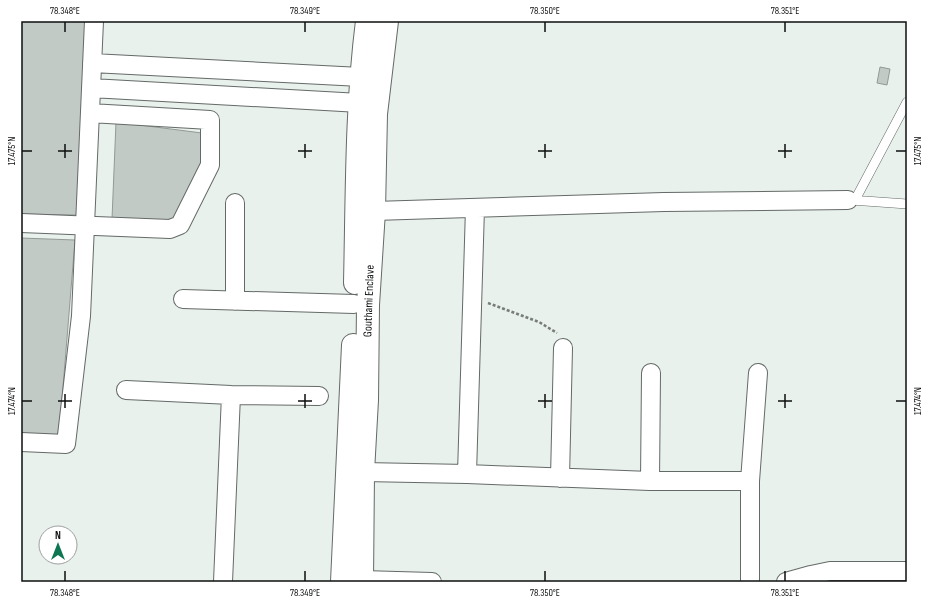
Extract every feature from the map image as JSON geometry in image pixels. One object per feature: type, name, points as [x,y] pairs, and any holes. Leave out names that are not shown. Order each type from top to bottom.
[{"type":"street","points":[[21,442],[66,444],[81,316],[94,21]]},
{"type":"street","name":"Gouthami Enclave","points":[[355,581],[354,304],[361,77],[367,21]]},
{"type":"street","name":"Gouthami Enclave","points":[[355,581],[367,400],[368,305],[374,210],[376,114],[387,21]]},
{"type":"street","points":[[92,63],[361,77]]},
{"type":"street","points":[[91,88],[360,103]]},
{"type":"street","points":[[21,223],[170,229],[180,224],[210,165],[210,120],[90,113]]},
{"type":"street","points":[[374,210],[664,202],[852,200]]},
{"type":"street","points":[[235,202],[235,301]]},
{"type":"street","points":[[467,474],[476,208]]},
{"type":"street","points":[[183,299],[354,304]]},
{"type":"street","points":[[560,478],[563,348]]},
{"type":"street","points":[[650,481],[651,373]]},
{"type":"street","points":[[750,582],[750,480],[758,373]]},
{"type":"street","points":[[126,390],[319,396]]},
{"type":"street","points":[[223,582],[231,394]]},
{"type":"street","points":[[363,472],[467,474],[650,481],[750,480]]},
{"type":"street","points":[[786,582],[812,578],[830,571],[907,571]]},
{"type":"street","points":[[355,581],[432,582]]},
{"type":"lane","points":[[907,102],[852,200],[907,204]]},
{"type":"path","points":[[473,283],[480,299],[485,302],[539,322],[559,334],[562,338],[563,348]]},
{"type":"building","points":[[21,21],[85,21],[77,215],[21,214]]},
{"type":"building","points":[[880,67],[890,69],[887,85],[877,83]]},
{"type":"building","points":[[116,122],[202,133],[201,163],[173,221],[112,219]]},
{"type":"building","points":[[21,238],[75,240],[59,436],[21,434]]}]
